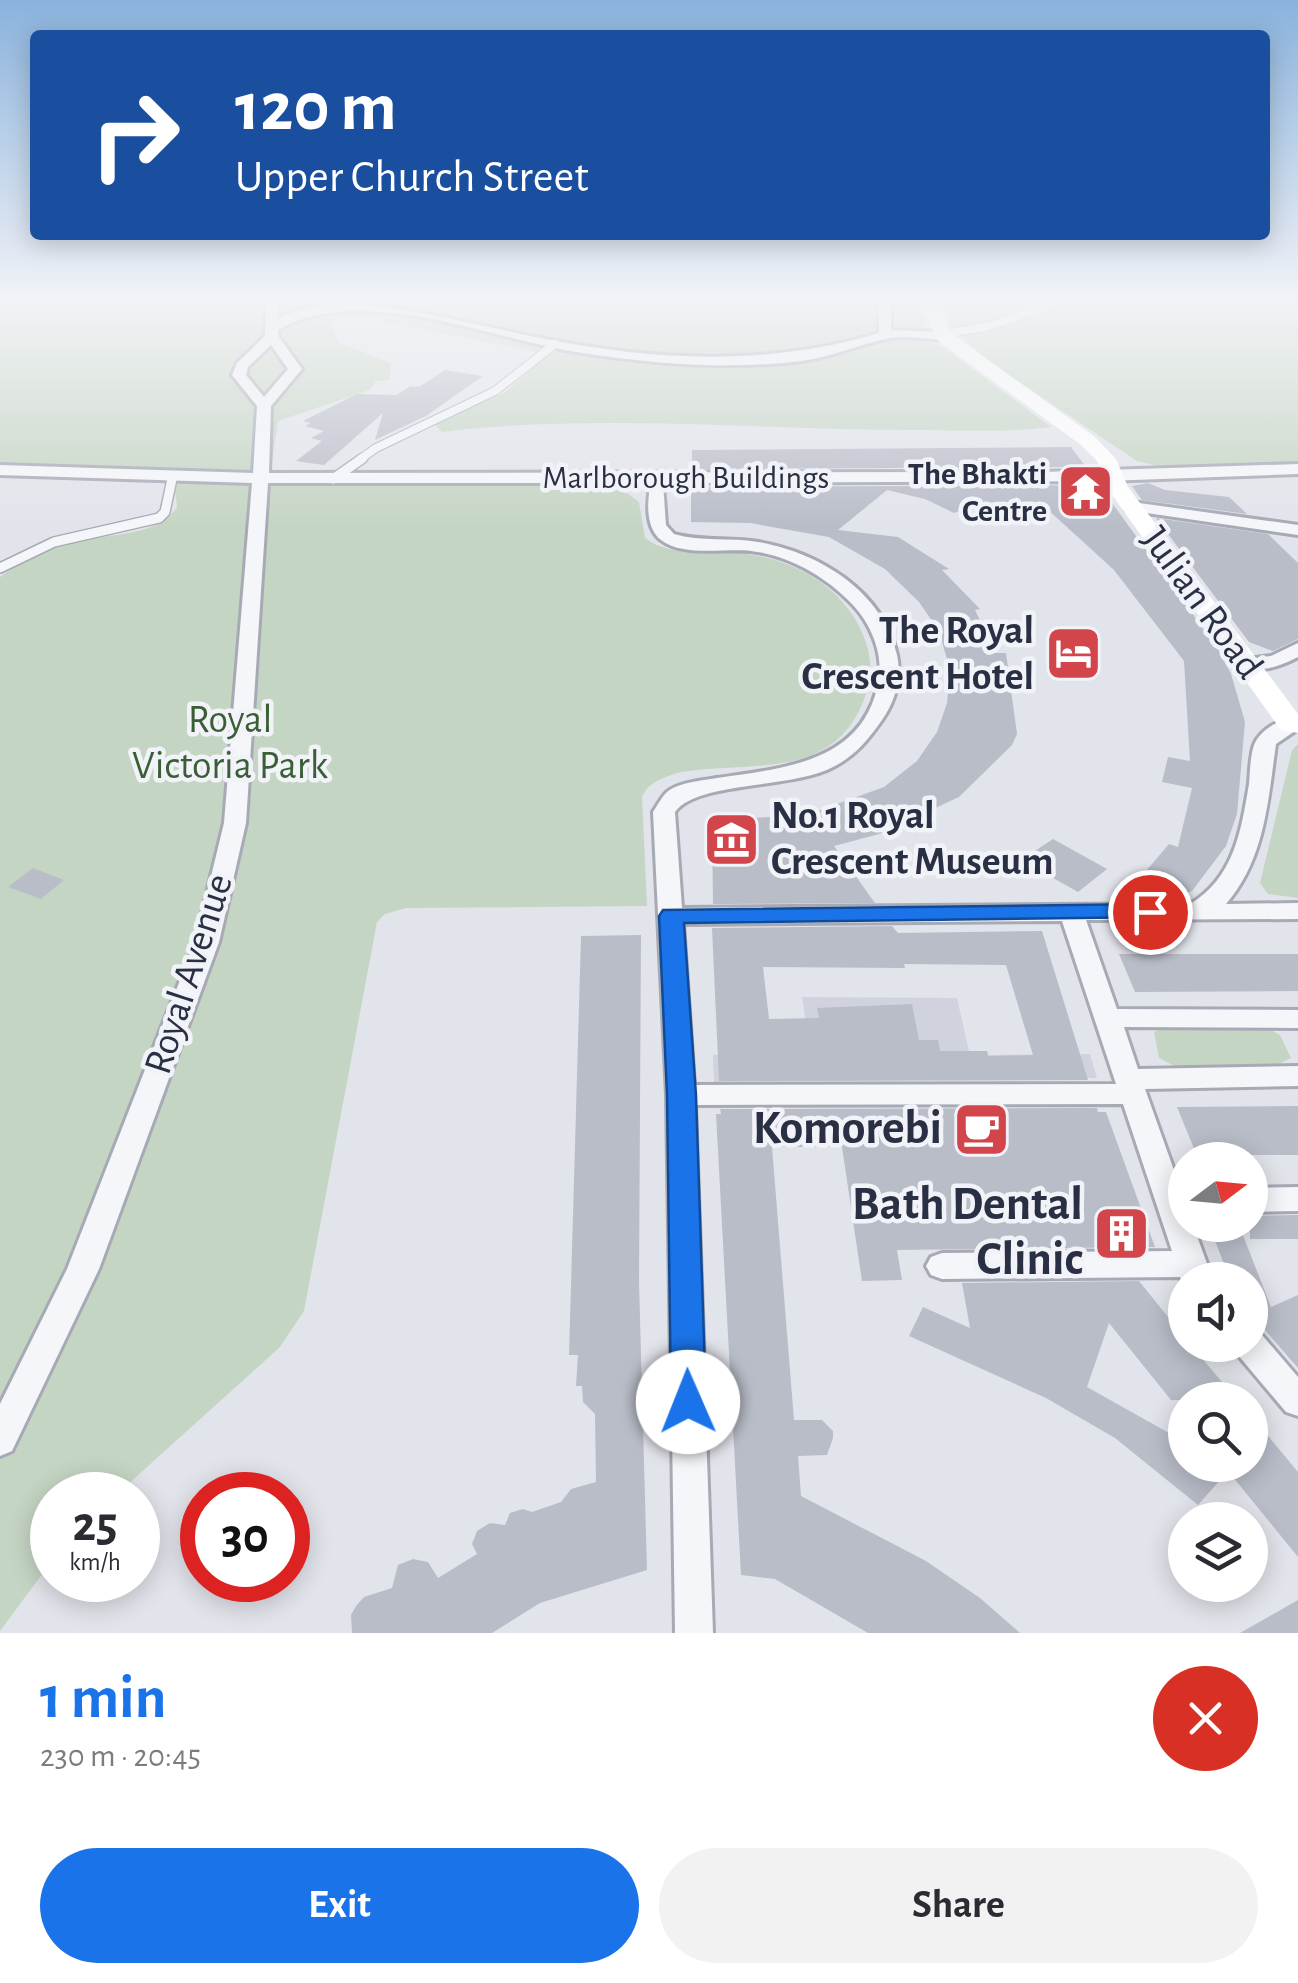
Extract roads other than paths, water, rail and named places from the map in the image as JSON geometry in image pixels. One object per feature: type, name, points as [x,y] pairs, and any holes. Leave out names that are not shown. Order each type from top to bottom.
[{"type":"street","points":[[239,375],[264,406],[290,375]]},
{"type":"street","name":"Julian Road","points":[[998,375],[1088,441],[1106,459],[1132,507],[1295,725]]},
{"type":"street","name":"Royal Avenue","points":[[0,1440],[84,1269],[207,942],[235,823],[264,406]]},
{"type":"street","name":"Marlborough Buildings","points":[[0,470],[172,479],[332,479],[1298,470]]},
{"type":"street","points":[[657,485],[658,526],[668,538],[782,552],[834,579],[859,601],[877,628],[889,656],[890,677],[884,698],[862,739],[829,763],[783,778],[684,789],[666,803],[682,1095],[694,1633]]},
{"type":"street","points":[[1132,507],[1298,533]]},
{"type":"street","points":[[1247,664],[1275,661],[1298,649]]},
{"type":"street","points":[[1190,912],[1220,900],[1232,886],[1250,833],[1265,744],[1270,737],[1295,725]]},
{"type":"street","points":[[1070,912],[1168,1177]]},
{"type":"street","points":[[672,916],[1298,912]]},
{"type":"street","points":[[1109,1018],[1298,1019]]},
{"type":"street","points":[[682,1095],[1132,1086],[1298,1076]]},
{"type":"street","points":[[1268,1200],[1298,1199]]},
{"type":"street","points":[[942,1266],[1168,1271]]},
{"type":"street","points":[[1265,1362],[1298,1401]]},
{"type":"lane","points":[[332,479],[376,448],[494,391],[514,375]]},
{"type":"lane","points":[[0,568],[54,542],[159,518],[165,512],[172,479]]},
{"type":"place","name":"The Bhakti Centre","points":[[1086,492]]},
{"type":"place","name":"The Royal Crescent Hotel","points":[[1073,654]]},
{"type":"place","name":"No.1 Royal Crescent Museum","points":[[732,839]]},
{"type":"place","name":"Komorebi","points":[[981,1129]]},
{"type":"place","name":"Bath Dental Clinic","points":[[1122,1233]]},
{"type":"park label","name":"Royal Victoria Park","points":[[230,743]]}]
